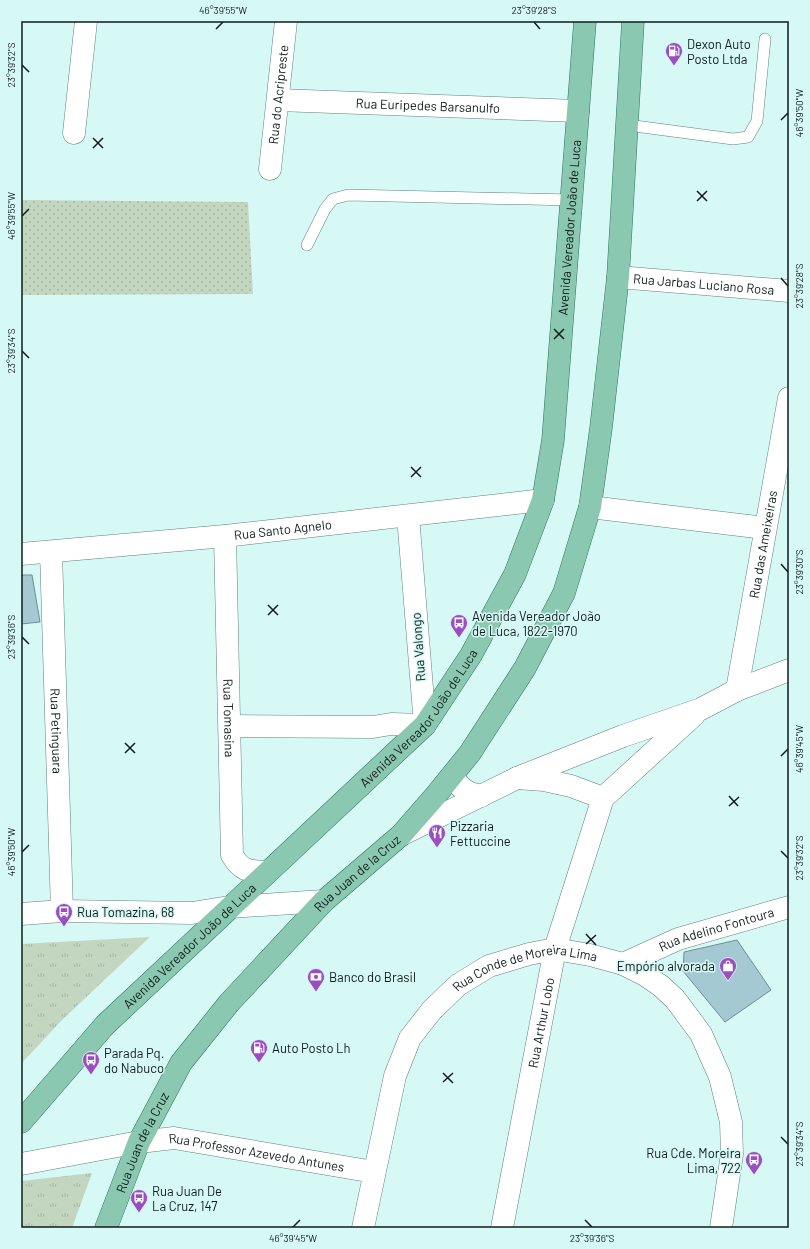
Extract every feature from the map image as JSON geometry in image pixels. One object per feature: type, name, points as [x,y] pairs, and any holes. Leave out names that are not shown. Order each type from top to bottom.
[{"type":"main road","name":"Avenida Vereador João de Luca","points":[[21,1122],[105,1025],[409,742],[425,725],[472,655],[515,574],[543,500],[553,440],[585,21]]},
{"type":"main road","points":[[590,507],[618,277],[634,21]]},
{"type":"main road","name":"Rua Juan de la Cruz","points":[[106,1228],[138,1142],[181,1063],[229,1003],[324,901],[401,835],[470,753],[525,668],[564,593],[590,507]]},
{"type":"street","points":[[74,133],[86,21]]},
{"type":"street","name":"Rua do Acripreste","points":[[270,169],[286,21]]},
{"type":"street","name":"Rua Euripedes Barsanulfo","points":[[278,100],[578,111]]},
{"type":"street","name":"Rua Jarbas Luciano Rosa","points":[[618,277],[789,291]]},
{"type":"street","name":"Rua das Ameixeiras","points":[[737,690],[789,398]]},
{"type":"street","name":"Rua Santo Agnelo","points":[[21,554],[225,536],[543,500]]},
{"type":"street","points":[[590,507],[765,528]]},
{"type":"street","name":"Rua Valongo","points":[[408,516],[425,725]]},
{"type":"street","name":"Rua Tomasina","points":[[225,536],[232,855],[238,865],[248,871],[268,872]]},
{"type":"street","name":"Rua Petinguara","points":[[51,552],[62,911]]},
{"type":"street","points":[[401,835],[517,778],[623,736],[701,709],[737,690],[789,670]]},
{"type":"street","points":[[517,778],[544,780],[571,786],[603,798],[701,709]]},
{"type":"street","points":[[230,726],[373,727],[391,724],[425,725]]},
{"type":"street","points":[[373,727],[409,742]]},
{"type":"street","points":[[452,776],[459,786],[467,793],[481,796]]},
{"type":"street","name":"Rua Arthur Lobo","points":[[502,1228],[555,949],[603,798]]},
{"type":"street","points":[[21,914],[62,911],[192,913],[230,907],[324,901]]},
{"type":"street","name":"Rua Adelino Fontoura","points":[[623,964],[678,939],[789,907]]},
{"type":"street","name":"Rua Conde de Moreira Lima","points":[[363,1228],[395,1076],[410,1038],[432,1010],[458,986],[489,966],[530,954],[555,949],[590,955],[623,964],[661,986],[675,998],[701,1034],[720,1078],[731,1122],[732,1154],[721,1228]]},
{"type":"street","name":"Rua Professor Azevedo Antunes","points":[[21,1164],[138,1142],[174,1138],[374,1172]]},
{"type":"lane","points":[[627,125],[733,139],[748,137],[757,121],[765,39]]},
{"type":"lane","points":[[307,245],[333,199],[348,194],[571,200]]},
{"type":"green space","points":[[21,200],[248,202],[253,294],[21,295]]},
{"type":"green space","points":[[150,937],[62,1020],[21,1064],[21,944]]},
{"type":"green space","points":[[92,1173],[72,1228],[21,1228],[21,1181]]},
{"type":"building","points":[[21,575],[32,575],[40,622],[21,624]]},
{"type":"building","name":"Empório alvorada","points":[[737,940],[771,990],[725,1022],[683,971],[684,952]]},
{"type":"place","name":"Dexon Auto Posto Ltda","points":[[674,66]]},
{"type":"place","name":"Avenida Vereador João de Luca, 1822-1970","points":[[459,638]]},
{"type":"place","name":"Pizzaria Fettuccine","points":[[437,848]]},
{"type":"place","name":"Rua Tomazina, 68","points":[[64,927]]},
{"type":"place","name":"Empório alvorada","points":[[728,981]]},
{"type":"place","name":"Banco do Brasil","points":[[316,992]]},
{"type":"place","name":"Auto Posto Lh","points":[[259,1063]]},
{"type":"place","name":"Parada Pq. do Nabuco","points":[[91,1075]]},
{"type":"place","name":"Rua Cde. Moreira Lima, 722","points":[[754,1175]]},
{"type":"place","name":"Rua Juan De La Cruz, 147","points":[[139,1213]]}]
